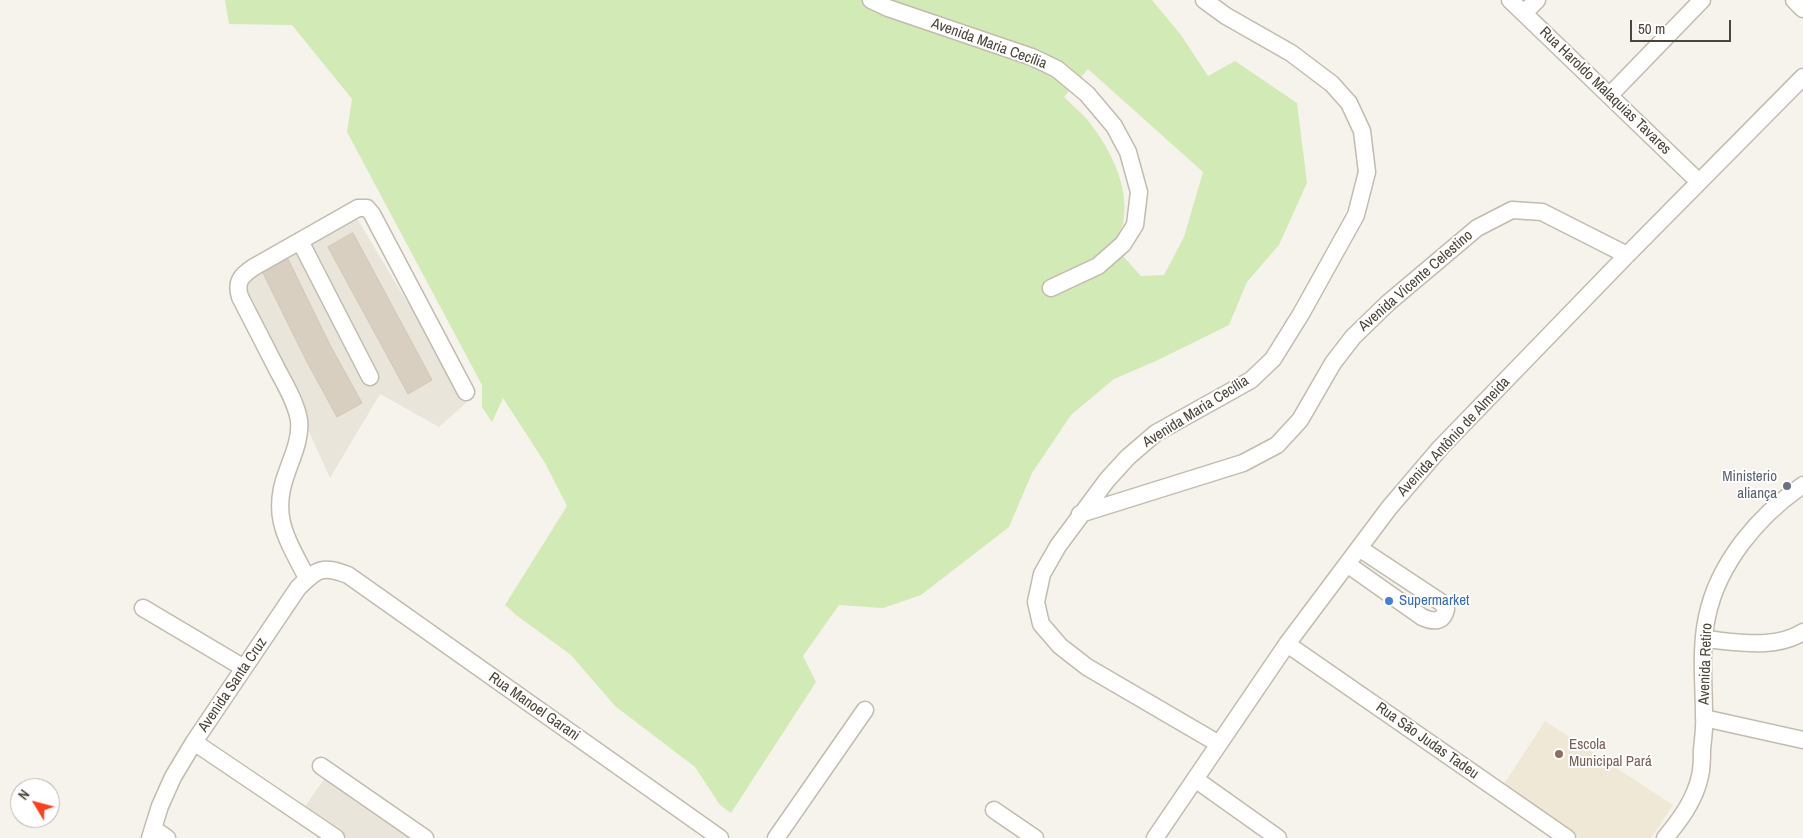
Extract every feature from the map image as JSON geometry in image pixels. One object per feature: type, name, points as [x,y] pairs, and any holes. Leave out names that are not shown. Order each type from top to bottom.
[{"type":"street","name":"Avenida Maria Cecília","points":[[871,0],[888,8],[1032,56],[1057,69],[1087,94],[1114,126],[1128,152],[1139,192],[1135,225],[1123,244],[1098,266],[1051,288]]},
{"type":"street","name":"Avenida Maria Cecília","points":[[1204,0],[1226,16],[1291,53],[1332,84],[1349,103],[1362,131],[1367,172],[1356,215],[1302,314],[1273,359],[1250,380],[1156,434],[1128,457],[1080,514],[1058,546],[1042,574],[1036,602],[1041,624],[1060,646],[1087,667],[1219,744]]},
{"type":"street","name":"Rua Haroldo Malaquias Tavares","points":[[1510,0],[1700,182]]},
{"type":"street","points":[[1524,13],[1537,0]]},
{"type":"street","points":[[1610,96],[1702,0]]},
{"type":"street","points":[[1794,0],[1803,9]]},
{"type":"street","name":"Avenida Antônio de Almeida","points":[[1155,838],[1287,644],[1390,508],[1441,447],[1803,77]]},
{"type":"street","points":[[307,578],[291,548],[282,525],[279,501],[296,446],[298,418],[290,394],[240,297],[238,288],[240,279],[249,270],[358,208],[363,207],[370,210],[466,392]]},
{"type":"street","name":"Avenida Vicente Celestino","points":[[1080,514],[1243,463],[1277,444],[1300,420],[1333,363],[1353,337],[1388,302],[1477,228],[1512,210],[1542,212],[1627,255]]},
{"type":"street","points":[[300,241],[370,377]]},
{"type":"street","name":"Avenida Retiro","points":[[1665,838],[1691,802],[1701,776],[1704,718],[1704,640],[1707,617],[1717,585],[1734,555],[1763,519],[1803,485]]},
{"type":"street","points":[[1347,564],[1422,616],[1436,621],[1445,615],[1446,609],[1442,603],[1359,548]]},
{"type":"street","name":"Avenida Santa Cruz","points":[[157,835],[160,806],[173,777],[194,742],[298,588],[307,578],[319,571],[330,568],[348,575]]},
{"type":"street","name":"Rua Manoel Garani","points":[[348,575],[720,838]]},
{"type":"street","points":[[143,608],[244,668]]},
{"type":"street","points":[[1704,640],[1774,642],[1788,639],[1803,632]]},
{"type":"street","name":"Rua São Judas Tadeu","points":[[1287,644],[1567,838]]},
{"type":"street","points":[[776,838],[865,710]]},
{"type":"street","points":[[1704,718],[1803,740]]},
{"type":"street","points":[[194,742],[336,838]]},
{"type":"street","points":[[321,766],[425,838]]},
{"type":"street","points":[[1195,779],[1278,838]]},
{"type":"street","points":[[994,810],[1035,838]]},
{"type":"shaded area","points":[[355,215],[467,402],[439,427],[380,394],[330,478],[242,284]]},
{"type":"shaded area","name":"Escola Municipal Pará","points":[[1545,721],[1673,805],[1651,838],[1579,838],[1502,787]]},
{"type":"shaded area","points":[[326,776],[415,838],[347,838],[304,808]]},
{"type":"green space","points":[[225,0],[1152,0],[1181,35],[1208,76],[1235,61],[1297,103],[1307,183],[1279,245],[1247,282],[1229,325],[1158,360],[1114,379],[1071,415],[1032,473],[1009,527],[921,595],[883,608],[839,605],[803,656],[816,682],[731,813],[720,805],[695,767],[615,706],[571,655],[505,605],[567,506],[545,463],[503,398],[492,422],[482,407],[482,385],[347,132],[352,99],[292,25],[229,24]],"holes":[[[1088,69],[1203,172],[1184,237],[1164,275],[1141,276],[1113,245],[1123,224],[1125,210],[1121,182],[1110,154],[1095,129],[1064,97]]]},
{"type":"building","points":[[353,233],[432,380],[408,394],[328,247]]},
{"type":"building","points":[[288,259],[330,345],[362,403],[337,417],[306,360],[263,273]]},
{"type":"place","name":"Ministerio aliança","points":[[1787,486]]},
{"type":"place","name":"Supermarket","points":[[1389,601]]},
{"type":"place","name":"Escola Municipal Pará","points":[[1559,754]]}]
